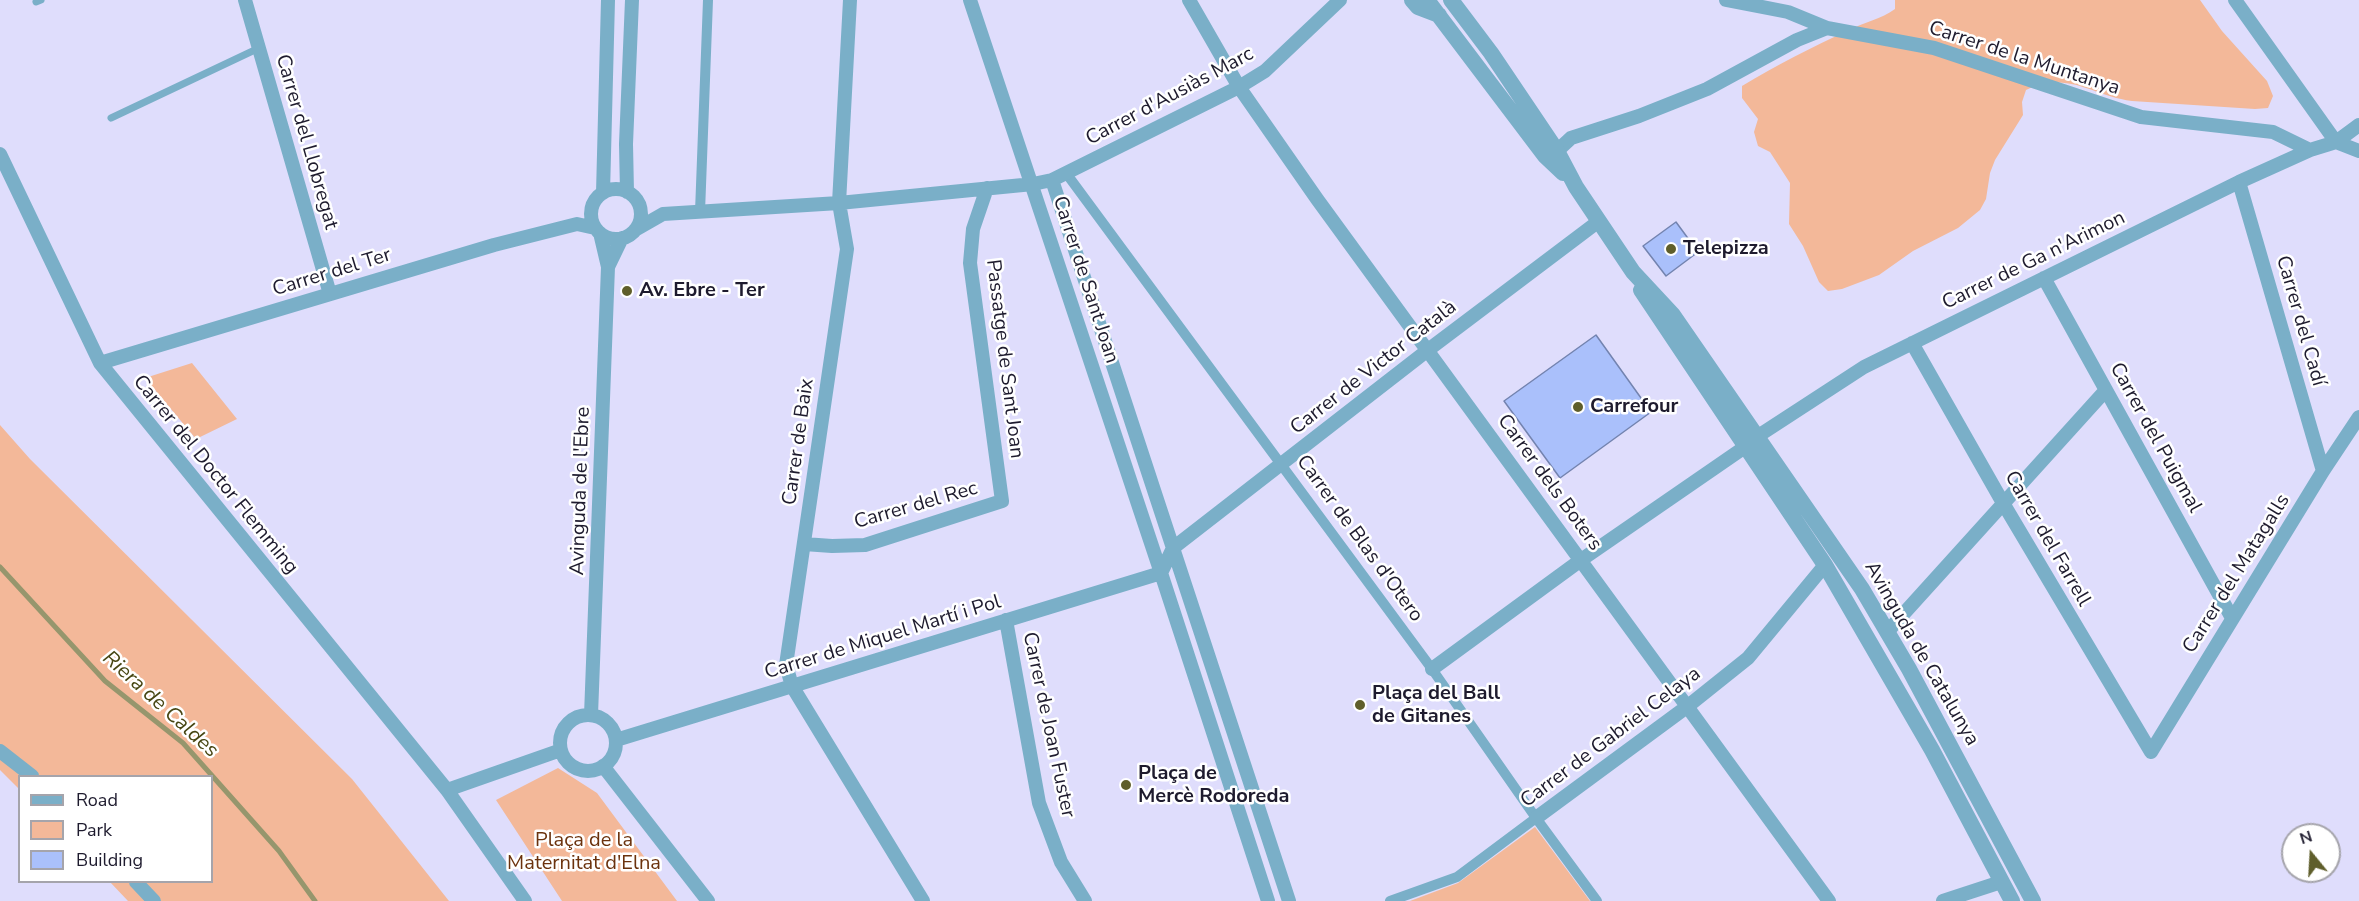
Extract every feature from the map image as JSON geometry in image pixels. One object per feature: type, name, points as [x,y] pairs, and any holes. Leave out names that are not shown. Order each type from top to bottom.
[{"type":"street","name":"Carrer del Llobregat","points":[[245,0],[330,294]]},
{"type":"street","points":[[603,193],[608,0]]},
{"type":"street","points":[[627,192],[626,144],[632,0]]},
{"type":"street","points":[[700,212],[708,0]]},
{"type":"street","name":"Carrer de Baix","points":[[792,686],[786,665],[847,249],[839,202],[849,0]]},
{"type":"street","name":"Carrer de Sant Joan","points":[[970,0],[1033,184],[1268,901]]},
{"type":"street","name":"Carrer dels Boters","points":[[1189,0],[1239,87],[1829,901]]},
{"type":"street","name":"Carrer d'Ausiàs Marc","points":[[839,202],[1033,184],[1052,180],[1239,87],[1265,71],[1340,0]]},
{"type":"street","points":[[1412,0],[1418,7],[1439,8]]},
{"type":"street","points":[[1427,0],[1439,8]]},
{"type":"street","name":"Avinguda de Catalunya","points":[[1451,0],[1491,53],[1557,151],[1576,186],[1633,272],[1673,315],[1846,565],[1888,631],[2033,901]]},
{"type":"street","name":"Carrer de la Muntanya","points":[[1726,0],[1788,12],[1827,28],[1934,48],[2141,117],[2273,132],[2310,150]]},
{"type":"street","points":[[2235,0],[2336,142],[2359,151]]},
{"type":"street","name":"Avinguda de Catalunya","points":[[1439,8],[1465,33],[1482,72],[1545,156],[1576,186]]},
{"type":"street","points":[[1557,151],[1570,138],[1639,116],[1707,89],[1797,40],[1827,28]]},
{"type":"street","name":"Carrer de Ga n'Arimon","points":[[1758,436],[1864,367],[2239,182],[2310,150],[2336,142],[2359,125]]},
{"type":"street","name":"Carrer del Doctor Flemming","points":[[0,154],[100,363],[447,790],[525,901]]},
{"type":"street","name":"Carrer de Blas d'Otero","points":[[1066,173],[1432,669],[1597,901]]},
{"type":"street","name":"Carrer de Sant Joan","points":[[1052,180],[1289,901]]},
{"type":"street","name":"Carrer del Cadí","points":[[2239,182],[2323,471]]},
{"type":"street","name":"Passatge de Sant Joan","points":[[987,188],[973,229],[970,263],[1002,501]]},
{"type":"street","points":[[591,212],[597,198],[603,193],[619,189],[627,192],[638,202],[663,214]]},
{"type":"street","points":[[635,230],[641,216],[638,202]]},
{"type":"street","points":[[598,231],[615,239],[622,238],[663,214],[839,202]]},
{"type":"street","name":"Carrer del Ter","points":[[100,363],[494,245],[577,224],[591,212]]},
{"type":"street","name":"Avinguda de l'Ebre","points":[[591,212],[609,267],[591,715]]},
{"type":"street","name":"Carrer de Victor Català","points":[[1173,548],[1599,221]]},
{"type":"street","name":"Carrer del Ter","points":[[577,224],[598,231]]},
{"type":"street","name":"Avinguda de l'Ebre","points":[[609,267],[622,238]]},
{"type":"street","name":"Avinguda de Catalunya","points":[[1633,272],[1643,296],[1825,565],[1932,750],[2012,901]]},
{"type":"street","name":"Carrer del Puigmal","points":[[2044,278],[2232,618]]},
{"type":"street","name":"Carrer del Farrell","points":[[1912,343],[2003,503],[2151,752]]},
{"type":"street","name":"Avinguda de Catalunya","points":[[1678,348],[1698,364],[1744,430],[1758,436]]},
{"type":"street","points":[[1888,631],[2106,390]]},
{"type":"street","name":"Carrer del Matagalls","points":[[2151,752],[2323,471],[2359,417]]},
{"type":"street","name":"Avinguda de Catalunya","points":[[1758,436],[1757,448],[1767,464],[1771,484]]},
{"type":"street","points":[[1432,669],[1581,560],[1745,447]]},
{"type":"street","name":"Carrer del Rec","points":[[804,544],[832,546],[864,544],[1002,501]]},
{"type":"street","points":[[1161,573],[1173,548]]},
{"type":"street","name":"Carrer de Gabriel Celaya","points":[[1390,901],[1457,877],[1688,706],[1748,658],[1825,565]]},
{"type":"street","name":"Carrer de Miquel Martí i Pol","points":[[615,740],[1161,573]]},
{"type":"street","name":"Carrer de Joan Fuster","points":[[1006,620],[1040,803],[1061,862],[1085,901]]},
{"type":"street","points":[[1909,669],[1932,731],[1993,845],[2001,864],[2001,882]]},
{"type":"street","points":[[792,686],[923,901]]},
{"type":"street","points":[[591,715],[605,721],[612,728],[615,740],[615,749],[610,759],[603,766],[592,770],[582,770],[566,760],[560,741],[564,728],[579,716],[591,715]]},
{"type":"street","points":[[447,790],[561,750]]},
{"type":"street","points":[[0,751],[30,775]]},
{"type":"street","points":[[603,766],[708,901]]},
{"type":"street","points":[[1943,901],[2001,882],[2014,885],[2022,901]]},
{"type":"street","points":[[137,883],[154,901]]},
{"type":"lane","points":[[111,118],[259,48]]},
{"type":"green space","points":[[1895,0],[2200,0],[2222,31],[2267,81],[2273,96],[2268,108],[2255,109],[2132,101],[2068,83],[2042,85],[2026,90],[2022,102],[2023,115],[1995,160],[1990,173],[1986,199],[1980,210],[1958,228],[1913,251],[1879,275],[1842,289],[1828,291],[1819,282],[1803,246],[1789,224],[1790,183],[1770,152],[1758,146],[1754,132],[1758,119],[1742,98],[1742,86],[1808,50],[1890,12],[1895,9]]},
{"type":"green space","points":[[192,363],[237,419],[196,439],[145,378]]},
{"type":"green space","points":[[0,425],[30,459],[352,779],[449,901],[128,901],[111,883],[213,883],[213,775],[18,775],[18,788],[0,770]]},
{"type":"green space","name":"Plaça de la Maternitat d'Elna","points":[[558,768],[597,793],[677,901],[562,901],[496,800]]},
{"type":"green space","points":[[1535,827],[1590,901],[1410,901],[1458,883]]},
{"type":"building","name":"Telepizza","points":[[1676,222],[1698,252],[1666,276],[1643,246]]},
{"type":"building","name":"Carrefour","points":[[1596,335],[1651,412],[1560,478],[1504,401]]},
{"type":"waterway","name":"Riera de Caldes","points":[[0,567],[105,681],[183,743],[211,775]]},
{"type":"waterway","name":"Riera de Caldes","points":[[213,777],[279,851],[315,901]]},
{"type":"place","name":"Telepizza","points":[[1671,249]]},
{"type":"place","name":"Av. Ebre - Ter","points":[[627,291]]},
{"type":"place","name":"Carrefour","points":[[1578,407]]},
{"type":"place","name":"Plaça del Ball de Gitanes","points":[[1360,705]]},
{"type":"place","name":"Plaça de Mercè Rodoreda","points":[[1126,785]]}]
